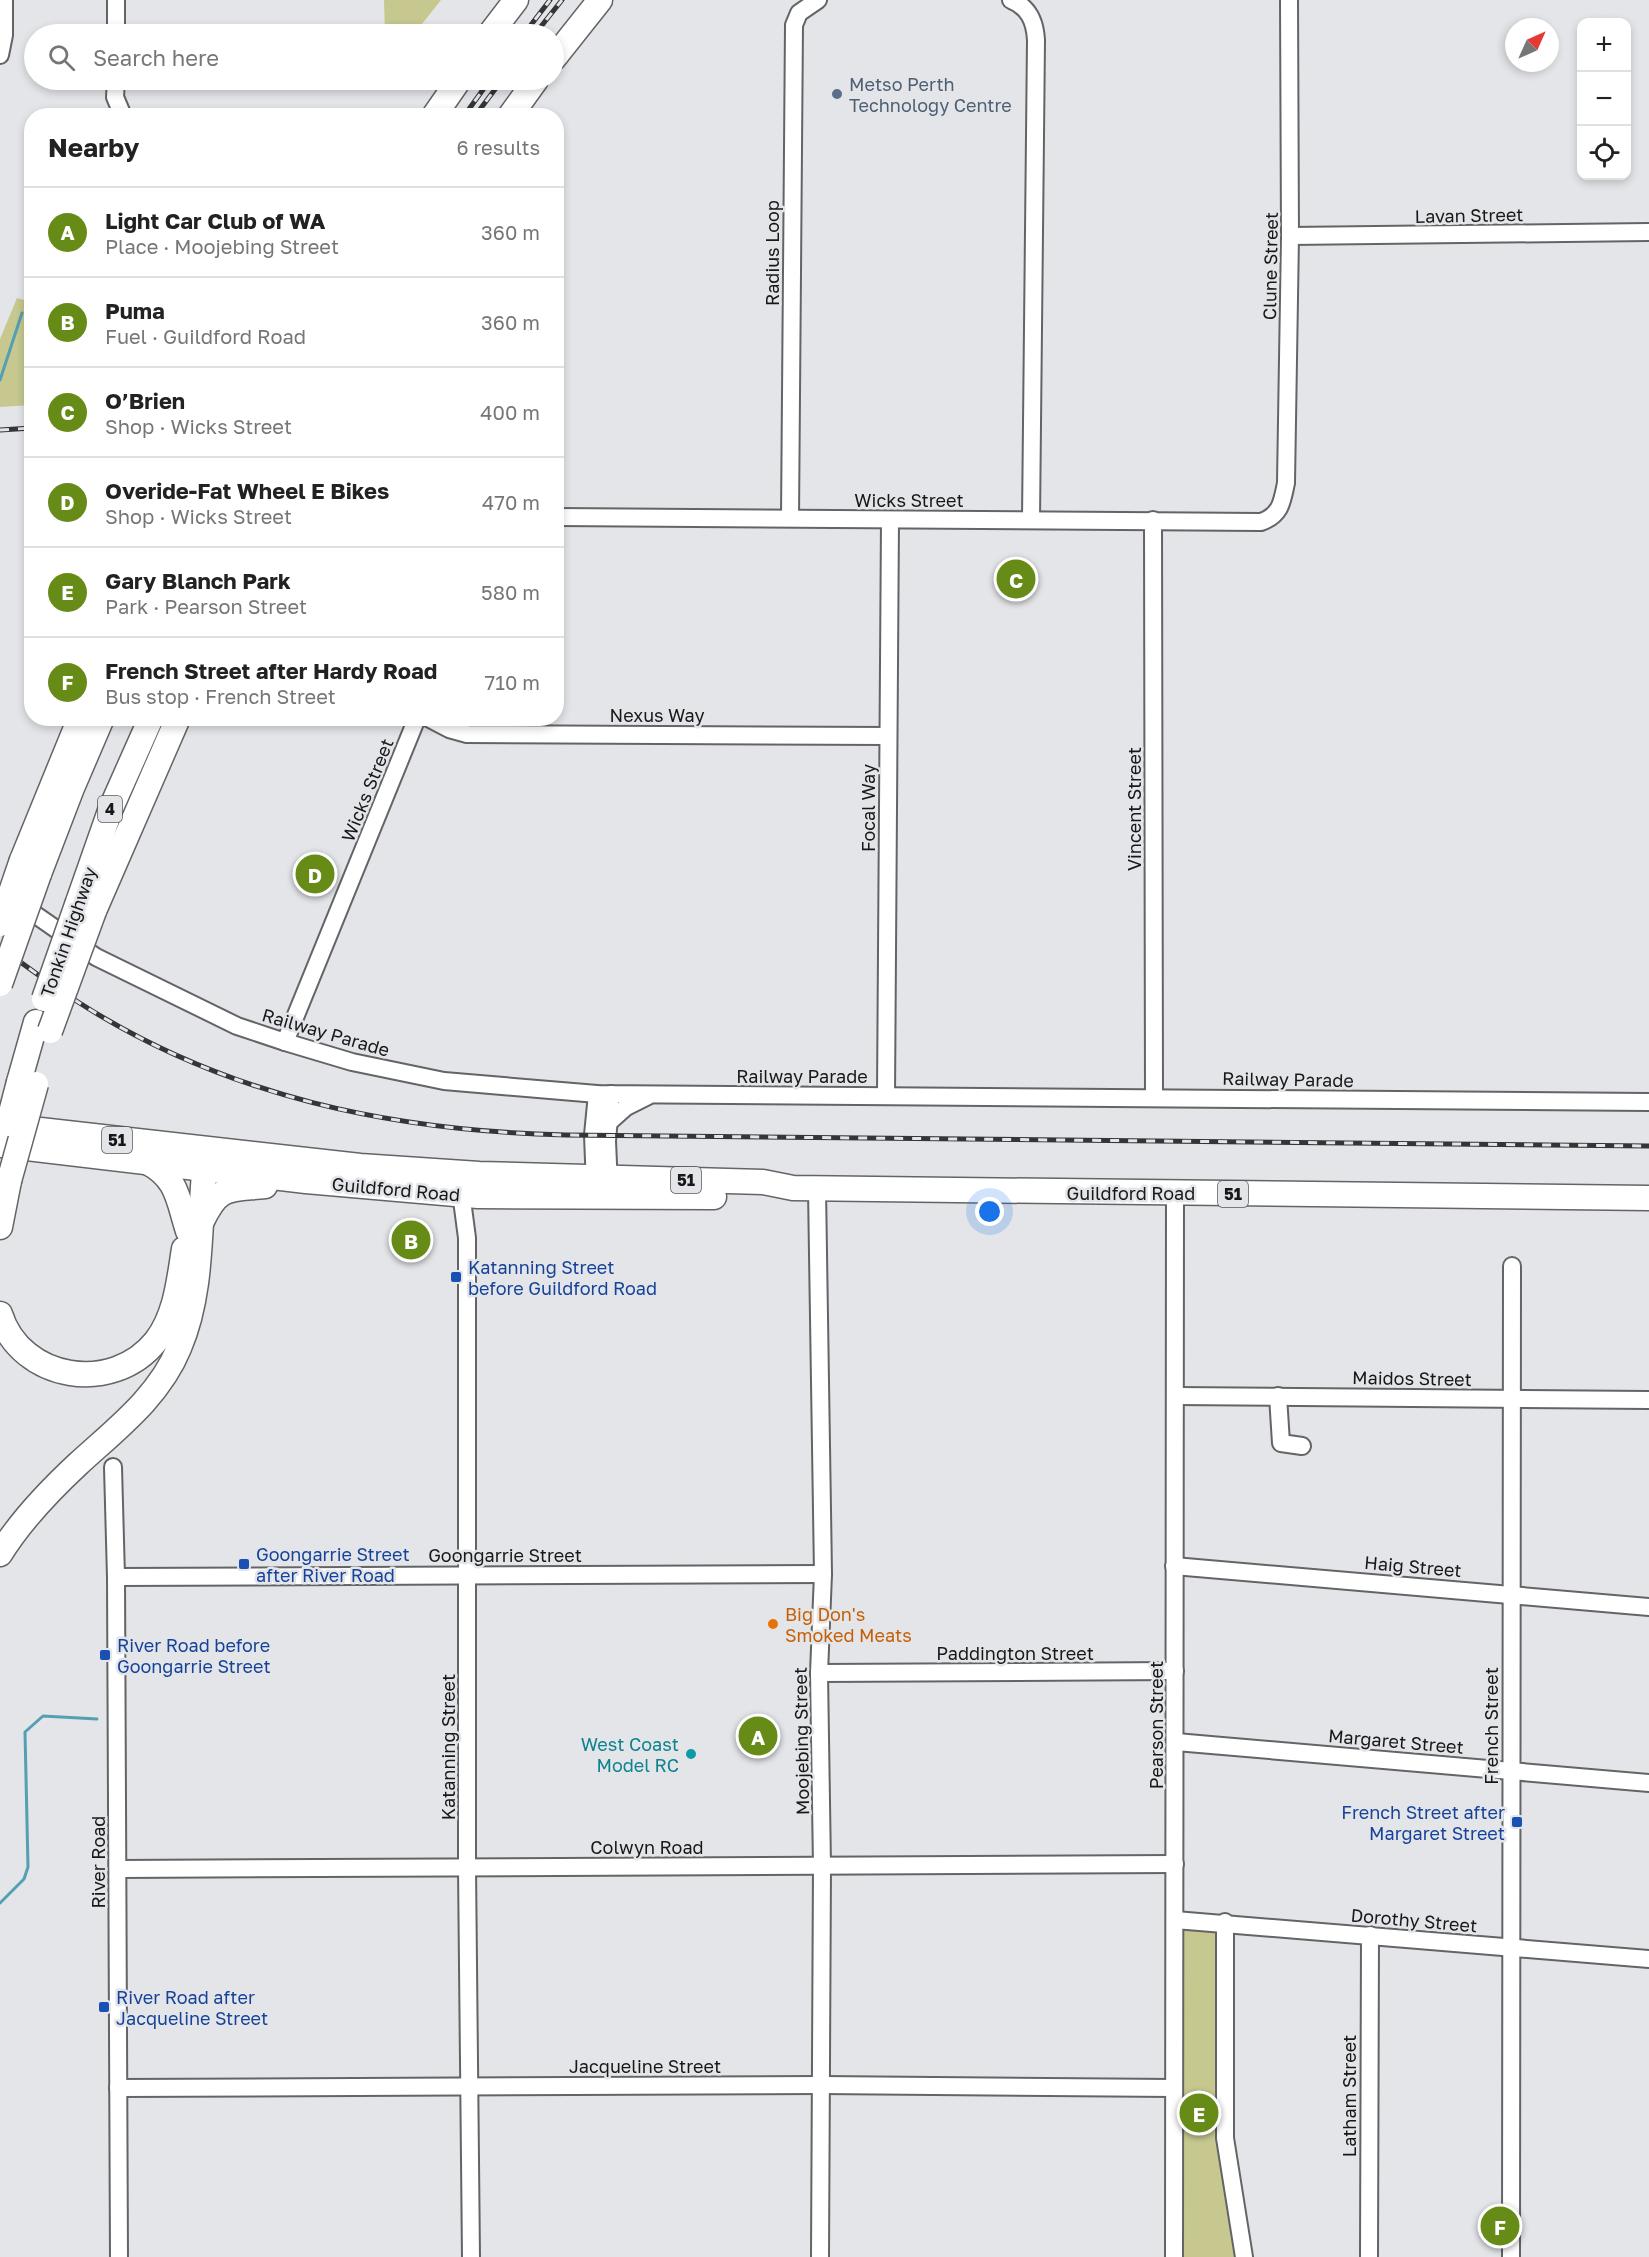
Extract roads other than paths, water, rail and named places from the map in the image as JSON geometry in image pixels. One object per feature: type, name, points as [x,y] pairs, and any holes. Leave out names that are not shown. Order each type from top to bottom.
[{"type":"highway","points":[[498,24],[516,0]]},
{"type":"highway","points":[[564,45],[600,0]]},
{"type":"highway","points":[[440,108],[452,90]]},
{"type":"highway","points":[[516,108],[529,90]]},
{"type":"highway","points":[[0,984],[31,867],[77,726]]},
{"type":"highway","points":[[0,924],[72,788],[99,726]]},
{"type":"highway","name":"Tonkin Highway","points":[[0,1152],[27,1083],[43,1027],[86,907],[111,808],[147,726]]},
{"type":"highway","points":[[86,907],[174,726]]},
{"type":"highway","points":[[0,1227],[27,1083]]},
{"type":"highway","name":"Guildford Road","points":[[0,1125],[199,1159],[306,1181],[602,1188],[764,1197],[793,1188],[1649,1198]]},
{"type":"highway","name":"Guildford Road","points":[[0,1145],[147,1162],[199,1159],[360,1166],[469,1184]]},
{"type":"highway","points":[[0,1554],[37,1504],[134,1414],[160,1383],[179,1348],[194,1294],[194,1228],[199,1159]]},
{"type":"highway","points":[[147,1162],[164,1171],[172,1182],[194,1228]]},
{"type":"highway","points":[[0,1314],[12,1338],[45,1366],[61,1373],[80,1376],[114,1372],[138,1358],[156,1341],[168,1322],[194,1228],[212,1200],[231,1189],[306,1181]]},
{"type":"street","points":[[0,56],[4,35],[4,0]]},
{"type":"street","points":[[116,0],[116,24]]},
{"type":"street","name":"Radius Loop","points":[[790,518],[794,25],[799,13],[818,0]]},
{"type":"street","name":"Clune Street","points":[[1261,522],[1278,512],[1286,483],[1290,236],[1289,0]]},
{"type":"street","points":[[1021,2],[1034,25],[1036,40],[1031,520]]},
{"type":"street","points":[[116,90],[120,108]]},
{"type":"street","name":"Lavan Street","points":[[1290,236],[1649,232]]},
{"type":"street","name":"Wicks Street","points":[[564,517],[1261,522]]},
{"type":"street","name":"Focal Way","points":[[886,1096],[890,520]]},
{"type":"street","name":"Vincent Street","points":[[1153,520],[1154,1097]]},
{"type":"street","name":"Wicks Street","points":[[285,1042],[414,726]]},
{"type":"street","name":"Nexus Way","points":[[443,726],[467,734],[888,736]]},
{"type":"street","name":"Railway Parade","points":[[0,890],[96,957],[237,1026],[352,1062],[444,1081],[604,1094],[651,1095],[1649,1102]]},
{"type":"street","points":[[602,1188],[607,1124],[604,1094]]},
{"type":"street","points":[[602,1188],[604,1094]]},
{"type":"street","points":[[607,1124],[626,1107],[651,1095]]},
{"type":"street","name":"Katanning Street","points":[[469,1184],[467,1238],[467,1867],[471,2257]]},
{"type":"street","name":"Moojebing Street","points":[[817,1189],[823,1574],[819,1673],[822,1866],[820,2257]]},
{"type":"street","name":"Pearson Street","points":[[1174,2257],[1175,1194]]},
{"type":"street","name":"French Street","points":[[1511,2257],[1512,1266]]},
{"type":"street","name":"Maidos Street","points":[[1175,1396],[1649,1400]]},
{"type":"street","points":[[1278,1396],[1281,1443],[1302,1446]]},
{"type":"street","name":"River Road","points":[[113,1467],[117,1577],[119,2257]]},
{"type":"street","name":"Haig Street","points":[[1174,1566],[1649,1607]]},
{"type":"street","name":"Goongarrie Street","points":[[117,1577],[823,1574]]},
{"type":"street","name":"Paddington Street","points":[[819,1673],[1175,1671]]},
{"type":"street","name":"Margaret Street","points":[[1176,1742],[1649,1783]]},
{"type":"street","name":"Colwyn Road","points":[[118,1869],[1175,1864]]},
{"type":"street","name":"Dorothy Street","points":[[1175,1920],[1649,1959]]},
{"type":"street","points":[[1225,1923],[1225,2138],[1244,2257]]},
{"type":"street","name":"Latham Street","points":[[1369,2257],[1370,1935]]},
{"type":"street","name":"Jacqueline Street","points":[[118,2088],[820,2085],[1173,2088]]},
{"type":"waterway","points":[[0,380],[22,313]]},
{"type":"waterway","points":[[0,1903],[24,1879],[28,1867],[25,1732],[43,1716],[97,1719]]},
{"type":"railway","points":[[532,24],[550,0]]},
{"type":"railway","points":[[543,24],[562,0]]},
{"type":"railway","points":[[470,108],[483,90]]},
{"type":"railway","points":[[481,108],[494,90]]},
{"type":"railway","points":[[0,430],[24,428]]},
{"type":"railway","points":[[0,947],[78,1002],[134,1035],[192,1062],[252,1085],[313,1103],[438,1126],[566,1135],[1649,1146]]},
{"type":"place","name":"Metso Perth Technology Centre","points":[[837,94]]},
{"type":"place","name":"O’Brien","points":[[1016,579]]},
{"type":"place","name":"Overide-Fat Wheel E Bikes","points":[[315,874]]},
{"type":"place","name":"Puma","points":[[411,1240]]},
{"type":"place","name":"Katanning Street before Guildford Road","points":[[456,1277]]},
{"type":"place","name":"Goongarrie Street after River Road","points":[[244,1564]]},
{"type":"place","name":"Big Don's Smoked Meats","points":[[773,1624]]},
{"type":"place","name":"River Road before Goongarrie Street","points":[[105,1655]]},
{"type":"place","name":"Light Car Club of WA","points":[[758,1736]]},
{"type":"place","name":"West Coast Model RC","points":[[691,1754]]},
{"type":"place","name":"French Street after Margaret Street","points":[[1517,1822]]},
{"type":"place","name":"River Road after Jacqueline Street","points":[[104,2007]]},
{"type":"place","name":"Gary Blanch Park","points":[[1199,2113]]},
{"type":"place","name":"French Street after Hardy Road","points":[[1500,2226]]}]
